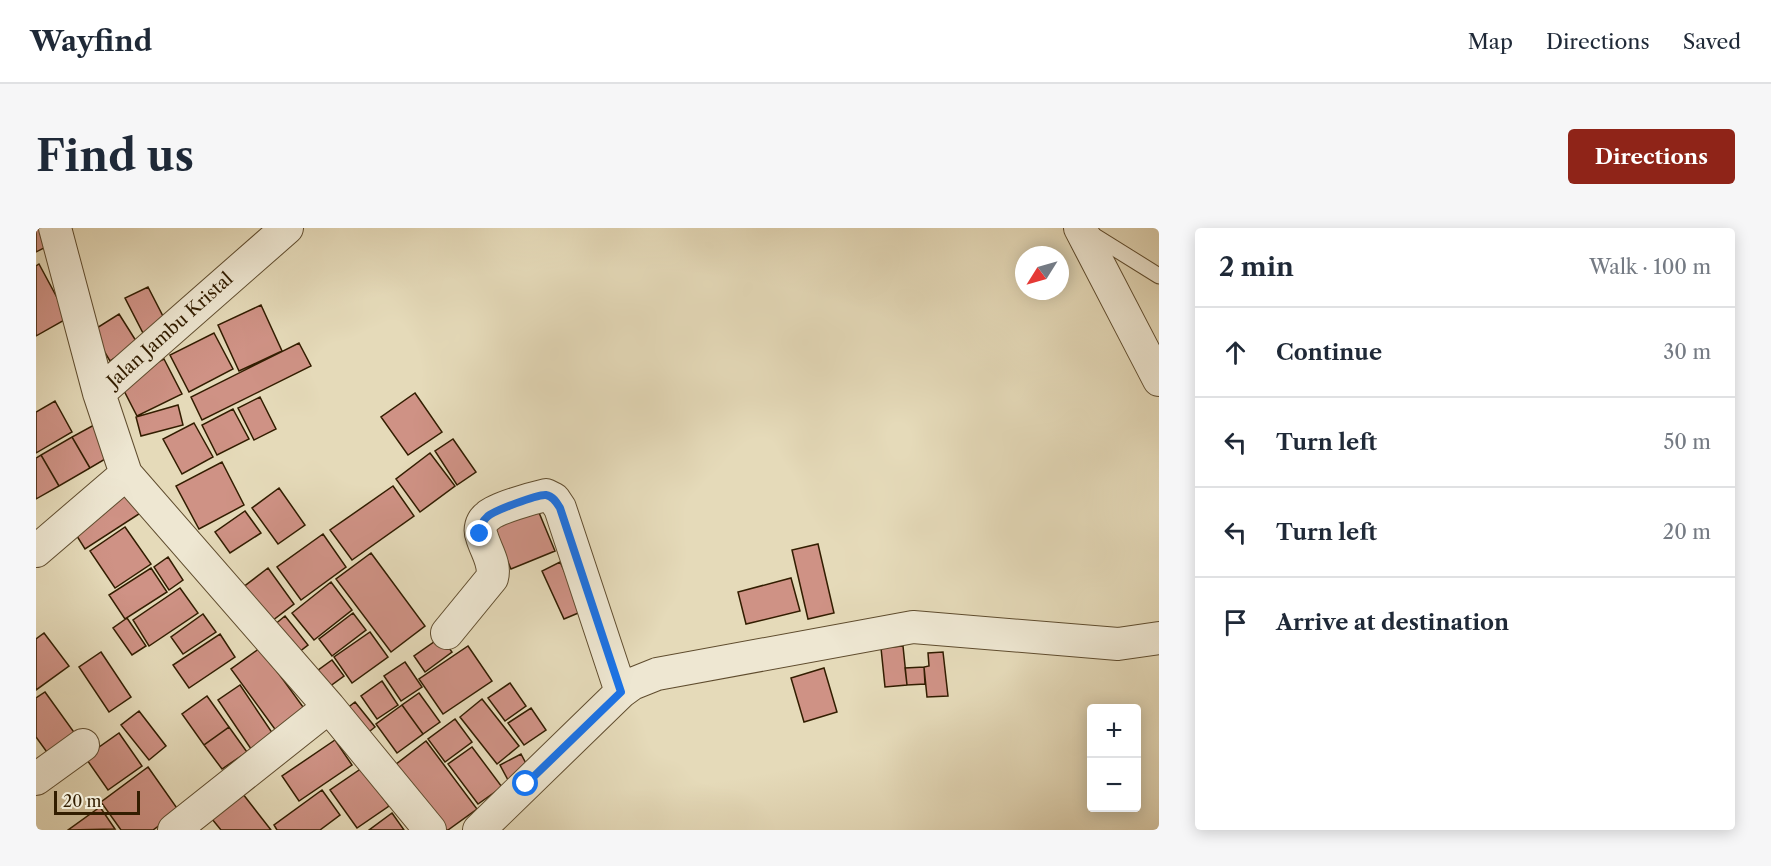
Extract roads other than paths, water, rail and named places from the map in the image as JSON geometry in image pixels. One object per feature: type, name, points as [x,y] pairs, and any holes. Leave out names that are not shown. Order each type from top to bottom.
[{"type":"street","points":[[55,228],[99,393]]},
{"type":"street","name":"Jalan Jambu Kristal","points":[[126,474],[99,393],[286,228]]},
{"type":"street","points":[[1081,228],[1159,380]]},
{"type":"street","points":[[36,551],[126,474],[329,707],[430,830]]},
{"type":"street","points":[[447,633],[492,578],[494,571],[492,562],[480,534],[482,523],[488,516],[498,511],[546,495],[554,499],[560,508],[621,692]]},
{"type":"street","points":[[479,830],[621,692],[632,684],[657,674],[913,627],[1118,644],[1159,638]]},
{"type":"street","points":[[174,830],[329,707]]},
{"type":"street","points":[[36,779],[83,745]]},
{"type":"lane","points":[[1081,228],[1159,276]]}]
